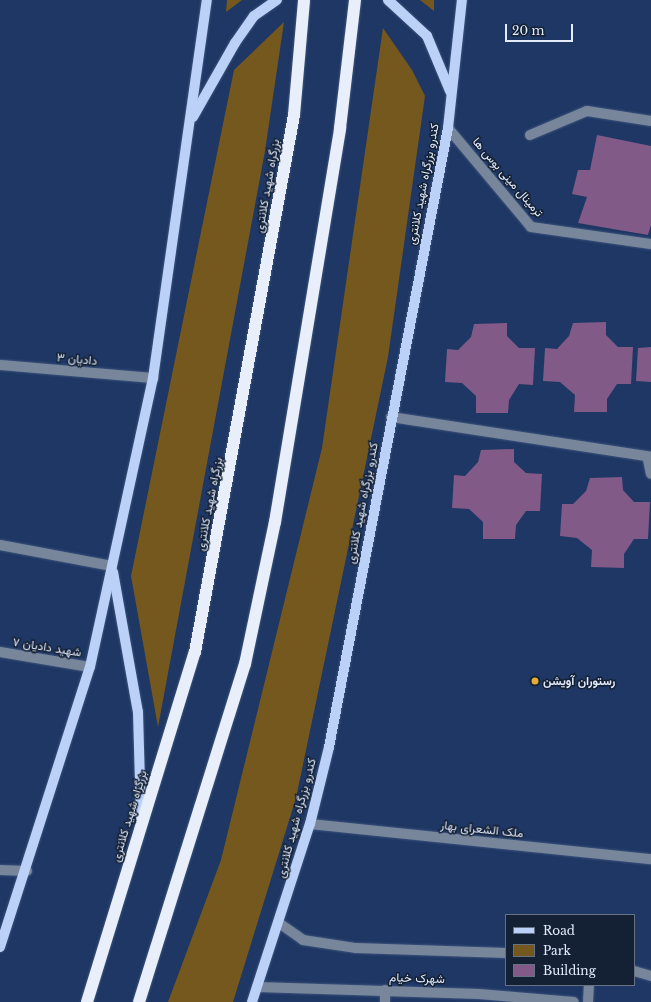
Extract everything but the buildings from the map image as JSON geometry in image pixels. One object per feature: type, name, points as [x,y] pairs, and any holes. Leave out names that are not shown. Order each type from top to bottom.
[{"type":"highway","name":"بزرگراه شهید کلانتری","points":[[87,1002],[195,652],[222,514],[294,115],[304,0]]},
{"type":"highway","points":[[139,1002],[245,664],[275,522],[340,128],[355,0]]},
{"type":"main road","points":[[0,947],[27,871],[90,667],[153,378],[207,0]]},
{"type":"main road","points":[[190,122],[235,43],[254,16],[277,0]]},
{"type":"main road","points":[[388,0],[427,36],[451,93]]},
{"type":"main road","name":"کندرو بزرگراه شهید کلانتری","points":[[252,1002],[310,824],[329,747],[448,128],[462,0]]},
{"type":"main road","points":[[112,566],[138,712],[141,826]]},
{"type":"street","points":[[530,134],[587,111],[651,121]]},
{"type":"street","name":"ترمینال مینی بوس ها","points":[[448,128],[531,227],[651,244]]},
{"type":"street","name":"دادیان ۳","points":[[0,365],[153,378]]},
{"type":"street","points":[[392,417],[650,458],[651,474]]},
{"type":"street","points":[[0,545],[112,566]]},
{"type":"street","name":"شهید دادیان ۷","points":[[0,652],[90,667]]},
{"type":"street","name":"ملک الشعرای بهار","points":[[310,824],[651,859]]},
{"type":"street","points":[[0,870],[27,871]]},
{"type":"street","points":[[279,923],[303,940],[341,946],[505,953]]},
{"type":"street","points":[[635,971],[651,976]]},
{"type":"street","points":[[588,1002],[589,986]]},
{"type":"street","name":"شهرک خیام","points":[[257,987],[385,990],[574,1002]]},
{"type":"street","points":[[385,990],[385,1002]]},
{"type":"green space","points":[[227,0],[242,0],[226,12]]},
{"type":"green space","points":[[420,0],[434,0],[434,11]]},
{"type":"green space","points":[[284,22],[265,151],[158,727],[131,576],[234,70]]},
{"type":"green space","points":[[383,28],[412,70],[425,96],[388,357],[296,798],[233,1002],[168,1002],[221,860],[322,448]]},
{"type":"place","name":"رستوران آویشن","points":[[535,681]]}]
